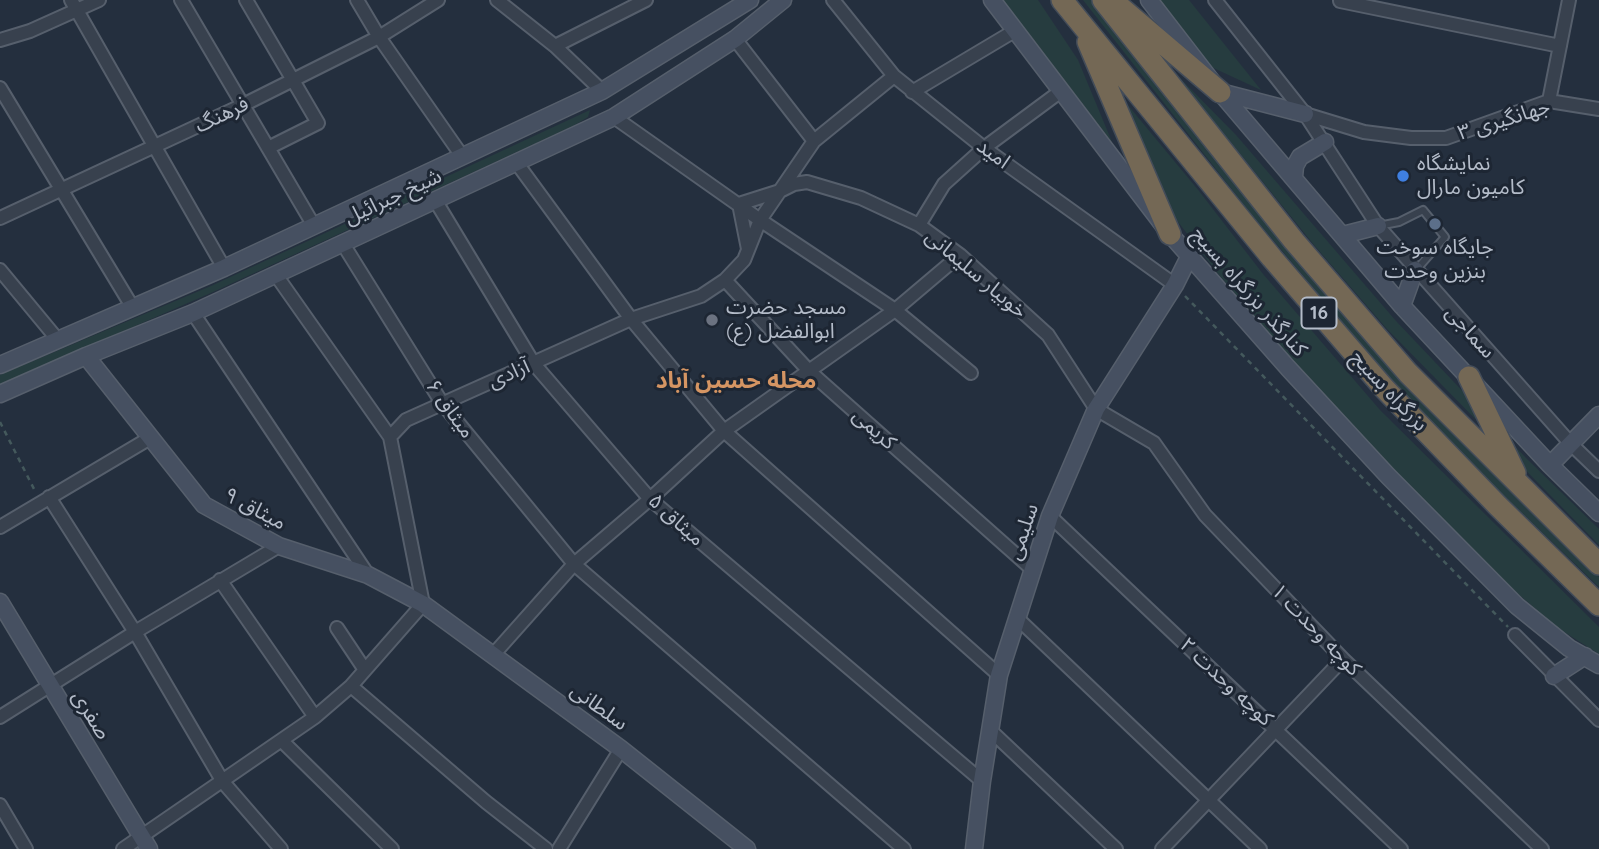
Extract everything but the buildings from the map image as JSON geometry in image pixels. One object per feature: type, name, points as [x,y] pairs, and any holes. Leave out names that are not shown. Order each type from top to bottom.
[{"type":"highway","name":"بزرگراه بسیج","points":[[1062,0],[1272,258],[1384,388],[1599,605]]},
{"type":"highway","name":"بزرگراه بسیج","points":[[1103,0],[1294,241],[1408,373],[1599,564]]},
{"type":"highway","points":[[1112,0],[1220,92]]},
{"type":"highway","points":[[1080,24],[1170,234]]},
{"type":"highway","points":[[1469,377],[1524,490]]},
{"type":"street","points":[[0,40],[30,31],[74,6],[99,0]]},
{"type":"street","points":[[181,0],[314,226]]},
{"type":"street","points":[[246,0],[318,123],[268,148]]},
{"type":"street","points":[[357,0],[379,37],[462,156]]},
{"type":"street","name":"فرهنگ","points":[[0,218],[243,105],[379,37],[438,0]]},
{"type":"street","points":[[497,0],[555,46],[602,91]]},
{"type":"street","points":[[555,46],[646,0]]},
{"type":"street","name":"شیخ جبرائیل","points":[[0,365],[224,268],[602,91],[750,0]]},
{"type":"street","name":"شیخ جبرائیل","points":[[0,394],[193,313],[614,117],[736,39],[778,4],[789,0]]},
{"type":"street","name":"امید","points":[[833,0],[894,76],[912,92],[984,148],[1175,285]]},
{"type":"street","name":"کنارگذر بزرگراه بسیج","points":[[992,0],[1170,234],[1288,368],[1388,476],[1508,597],[1569,648],[1592,660]]},
{"type":"street","points":[[1149,0],[1220,92],[1402,306],[1550,465],[1599,513]]},
{"type":"street","points":[[1215,0],[1305,114]]},
{"type":"street","points":[[1549,101],[1569,0]]},
{"type":"street","points":[[1340,1],[1560,46]]},
{"type":"street","points":[[74,6],[224,268]]},
{"type":"street","points":[[912,92],[1016,30]]},
{"type":"street","points":[[736,39],[814,141]]},
{"type":"street","name":"آزادی","points":[[390,437],[406,420],[442,403],[631,319],[701,296],[724,280],[748,252],[760,220],[814,141],[894,76]]},
{"type":"street","points":[[0,88],[133,308]]},
{"type":"street","points":[[919,225],[944,184],[984,148],[1061,91]]},
{"type":"street","points":[[1220,92],[1305,114]]},
{"type":"street","name":"جهانگیری ۳","points":[[1305,114],[1364,131],[1411,138],[1446,138],[1549,101],[1599,109]]},
{"type":"street","name":"سماجی","points":[[1305,114],[1378,226],[1571,444],[1599,471]]},
{"type":"street","points":[[614,117],[760,220],[895,310],[971,373]]},
{"type":"street","points":[[1294,177],[1295,166],[1300,157],[1325,142]]},
{"type":"street","points":[[516,162],[631,319],[724,431],[999,675]]},
{"type":"street","name":"خوبیار سلیمانی","points":[[739,204],[794,184],[807,183],[861,198],[919,225],[960,255],[1048,335],[1096,409]]},
{"type":"street","name":"میثاق ۵","points":[[435,200],[534,364],[650,499],[982,781]]},
{"type":"street","points":[[739,204],[748,252]]},
{"type":"street","points":[[1343,235],[1378,226]]},
{"type":"street","name":"میثاق ۶","points":[[343,244],[442,403],[574,564],[904,849]]},
{"type":"street","points":[[493,655],[574,564],[724,431],[895,310],[960,255]]},
{"type":"street","name":"سلیمی","points":[[975,848],[982,781],[999,675],[1050,516],[1096,409],[1175,285],[1189,257]]},
{"type":"street","points":[[0,270],[58,340]]},
{"type":"street","points":[[1402,306],[1415,270]]},
{"type":"street","points":[[123,849],[146,843],[223,782],[315,717],[351,686],[423,604],[390,437],[276,275]]},
{"type":"street","name":"کریمی","points":[[724,280],[809,371],[1032,569]]},
{"type":"street","points":[[193,313],[368,575]]},
{"type":"street","name":"میثاق ۹","points":[[86,356],[204,505],[279,547],[368,575],[423,604]]},
{"type":"street","name":"کوچه وحدت ۱","points":[[1096,409],[1154,443],[1205,515],[1343,659],[1542,849]]},
{"type":"street","points":[[1550,465],[1599,415]]},
{"type":"street","points":[[0,527],[150,438]]},
{"type":"street","points":[[45,499],[135,632],[223,782],[281,849]]},
{"type":"street","name":"کوچه وحدت ۲","points":[[1050,516],[1401,849]]},
{"type":"street","points":[[0,717],[220,580],[279,547]]},
{"type":"street","points":[[220,580],[315,717]]},
{"type":"street","name":"صفری","points":[[0,602],[146,843]]},
{"type":"street","name":"سلطانی","points":[[423,604],[621,750],[747,849]]},
{"type":"street","points":[[1017,618],[1260,849]]},
{"type":"street","points":[[337,628],[365,670]]},
{"type":"street","points":[[1515,635],[1599,720]]},
{"type":"street","points":[[1161,849],[1209,802],[1343,659]]},
{"type":"street","points":[[1554,676],[1592,660]]},
{"type":"street","points":[[351,686],[486,802],[547,849]]},
{"type":"street","points":[[990,730],[1116,849]]},
{"type":"street","points":[[282,741],[392,849]]},
{"type":"street","points":[[559,849],[621,750]]},
{"type":"street","points":[[0,805],[26,849]]},
{"type":"lane","points":[[1378,226],[1399,222],[1423,211],[1445,237],[1415,270]]},
{"type":"path","points":[[1175,285],[1515,635]]},
{"type":"path","points":[[0,422],[45,499]]},
{"type":"green space","points":[[1001,0],[1038,0],[1078,60],[1112,142]]},
{"type":"green space","points":[[1083,0],[1092,0],[1276,232],[1397,377],[1599,577],[1599,587],[1494,486],[1384,372],[1248,210]]},
{"type":"green space","points":[[1156,0],[1189,0],[1261,90],[1207,65]]},
{"type":"green space","points":[[1173,71],[1236,135],[1396,321],[1526,458],[1599,529],[1599,545],[1387,329],[1314,245]]},
{"type":"green space","points":[[1122,98],[1263,274],[1380,410],[1599,627],[1599,654],[1558,628],[1496,575],[1421,501],[1307,377],[1220,276],[1168,209]]},
{"type":"green space","points":[[590,110],[588,117],[573,126],[213,292],[0,385],[0,375],[211,286]]},
{"type":"place","name":"نمایشگاه کامیون مارال","points":[[1403,176]]},
{"type":"place","name":"جایگاه سوخت بنزین وحدت","points":[[1435,224]]},
{"type":"place","name":"مسجد حضرت ابوالفضل (ع)","points":[[712,320]]},
{"type":"district","name":"محله حسین آباد","points":[[736,381]]}]
